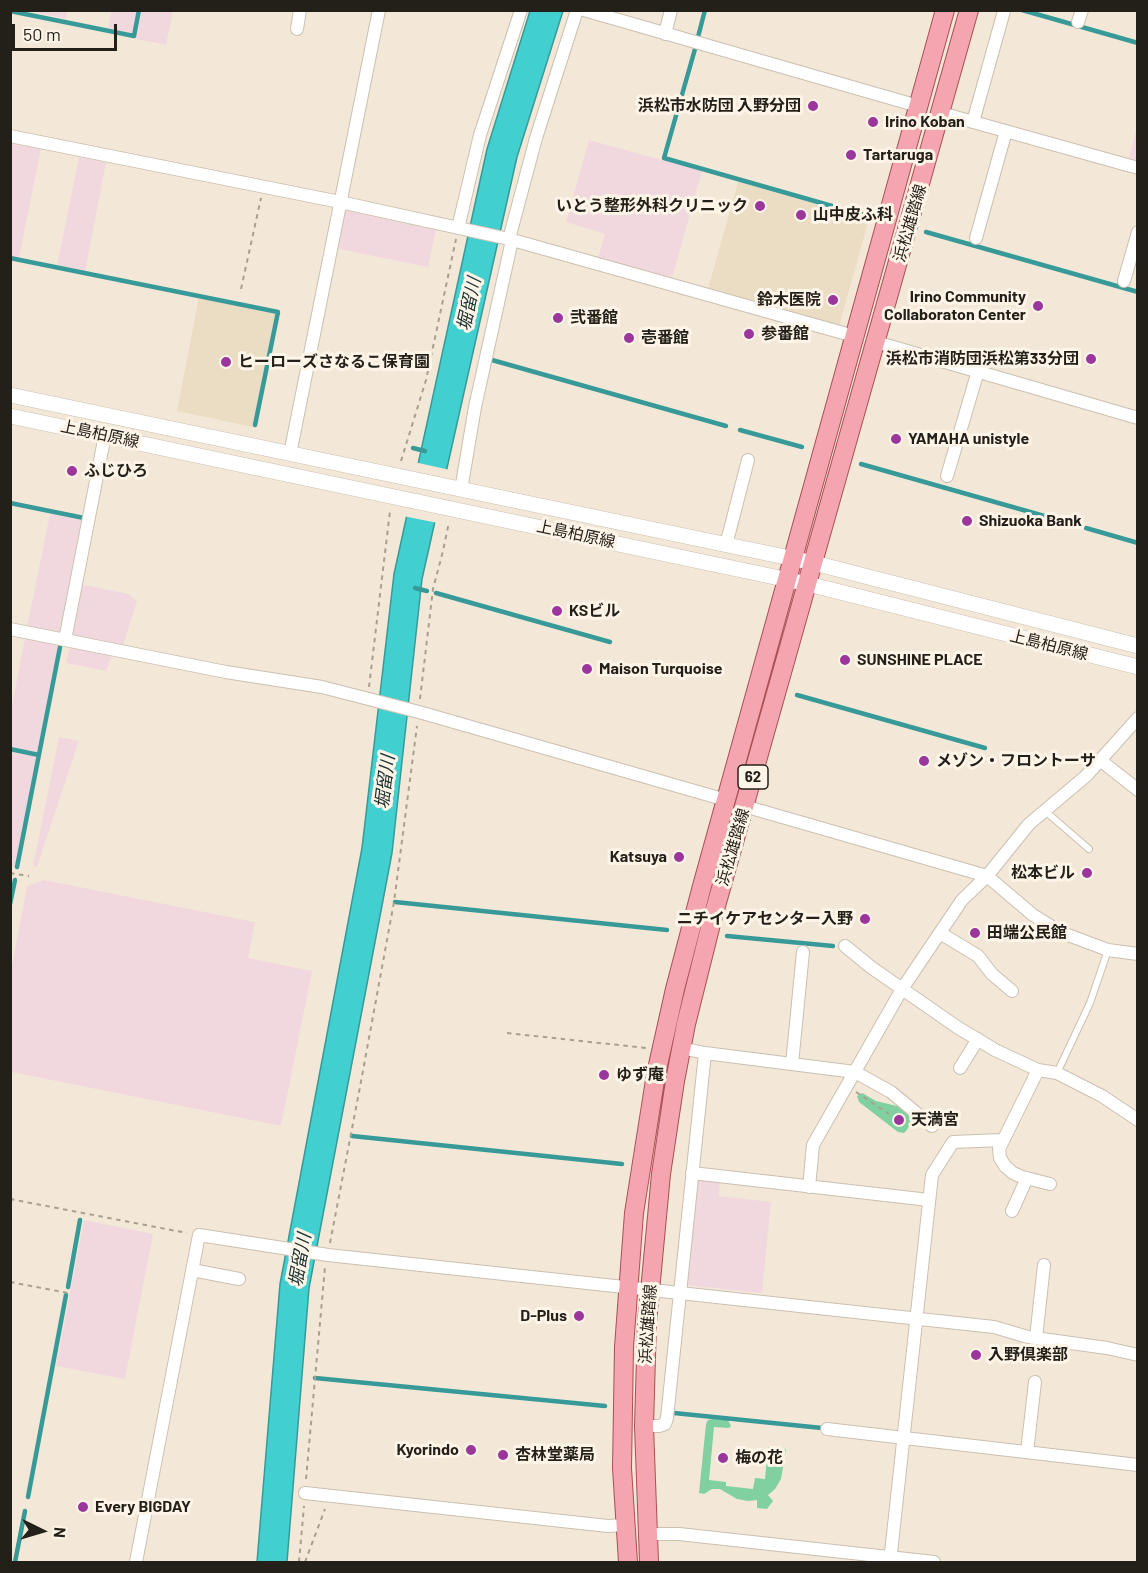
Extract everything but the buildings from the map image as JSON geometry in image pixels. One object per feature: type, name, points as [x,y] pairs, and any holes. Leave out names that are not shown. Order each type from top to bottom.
[{"type":"main road","name":"浜松雄踏線","points":[[628,1563],[622,1407],[628,1287],[640,1167],[661,1051],[682,960],[945,10]]},
{"type":"main road","name":"浜松雄踏線","points":[[649,1563],[644,1426],[650,1290],[661,1174],[681,1048],[705,946],[969,10]]},
{"type":"street","points":[[297,29],[300,10]]},
{"type":"street","points":[[290,454],[379,10]]},
{"type":"street","points":[[460,228],[480,135],[520,10]]},
{"type":"street","points":[[457,489],[509,239],[536,138],[577,10]]},
{"type":"street","points":[[584,10],[918,106]]},
{"type":"street","points":[[665,33],[671,10]]},
{"type":"street","points":[[973,122],[1004,11]]},
{"type":"street","points":[[941,112],[1137,168]]},
{"type":"street","points":[[976,238],[1006,131]]},
{"type":"street","points":[[10,136],[340,202],[509,239],[854,336]]},
{"type":"street","points":[[1124,281],[1137,232]]},
{"type":"street","points":[[876,342],[1137,418]]},
{"type":"street","points":[[947,476],[978,371]]},
{"type":"street","name":"上島柏原線","points":[[10,395],[290,454],[402,471],[457,489],[814,563],[1137,646]]},
{"type":"street","name":"上島柏原線","points":[[10,416],[105,435],[395,502],[450,507],[786,579],[1137,667]]},
{"type":"street","points":[[65,640],[105,435]]},
{"type":"street","points":[[726,545],[748,460]]},
{"type":"street","points":[[10,629],[226,672],[322,687],[417,711],[726,800]]},
{"type":"street","points":[[808,1186],[813,1145],[902,989],[962,900],[987,876],[1029,824],[1072,789],[1137,718]]},
{"type":"street","points":[[1100,760],[1137,790]]},
{"type":"street","points":[[744,806],[987,876],[1046,924],[1075,939],[1108,950],[1137,954]]},
{"type":"street","points":[[940,933],[978,956],[988,965],[992,974],[1012,991]]},
{"type":"street","points":[[844,946],[902,989],[978,1039],[1038,1070],[1057,1073],[1102,1096],[1137,1120]]},
{"type":"street","points":[[792,1064],[803,952]]},
{"type":"street","points":[[960,1068],[978,1039]]},
{"type":"street","points":[[681,1048],[855,1072],[891,1092],[932,1126]]},
{"type":"street","points":[[644,1426],[665,1424],[667,1418],[705,1053]]},
{"type":"street","points":[[1038,1070],[1001,1140],[999,1149],[1000,1158],[1005,1166],[1027,1178],[1050,1184]]},
{"type":"street","points":[[891,1560],[932,1175],[953,1142],[1001,1140]]},
{"type":"street","points":[[692,1173],[929,1200]]},
{"type":"street","points":[[1012,1211],[1027,1178]]},
{"type":"street","points":[[136,1563],[199,1235],[326,1255],[994,1327],[1036,1338],[1107,1348],[1137,1355]]},
{"type":"street","points":[[1036,1338],[1044,1265]]},
{"type":"street","points":[[192,1270],[239,1279]]},
{"type":"street","points":[[1027,1452],[1035,1382]]},
{"type":"street","points":[[827,1429],[1137,1466]]},
{"type":"street","points":[[305,1493],[609,1526],[625,1525]]},
{"type":"street","points":[[648,1534],[679,1534],[891,1560],[934,1563]]},
{"type":"lane","points":[[1045,811],[1089,849]]},
{"type":"lane","points":[[1057,1073],[1090,1003],[1108,950]]},
{"type":"path","points":[[241,289],[264,187]]},
{"type":"path","points":[[402,471],[429,369],[460,228]]},
{"type":"path","points":[[369,699],[395,502]]},
{"type":"path","points":[[299,1563],[323,1272],[394,902],[433,589],[443,551],[450,507]]},
{"type":"path","points":[[10,873],[29,876]]},
{"type":"path","points":[[507,1033],[661,1051]]},
{"type":"path","points":[[847,1087],[889,1114]]},
{"type":"path","points":[[10,1199],[199,1235]]},
{"type":"path","points":[[10,1282],[68,1293]]},
{"type":"path","points":[[305,1563],[332,1496]]},
{"type":"shaded area","points":[[30,10],[68,11],[66,19]]},
{"type":"shaded area","points":[[142,10],[173,11],[166,45],[136,39]]},
{"type":"shaded area","points":[[111,11],[137,11],[133,33],[108,28]]},
{"type":"shaded area","points":[[1137,127],[1137,163],[1128,161]]},
{"type":"shaded area","points":[[589,140],[702,171],[672,278],[598,258],[605,234],[566,222]]},
{"type":"shaded area","points":[[11,143],[41,149],[19,258],[11,257]]},
{"type":"shaded area","points":[[79,157],[106,162],[85,272],[57,266]]},
{"type":"shaded area","points":[[738,182],[869,219],[839,326],[708,289]]},
{"type":"shaded area","points":[[342,209],[436,230],[428,267],[334,248]]},
{"type":"shaded area","name":"ヒーローズさなるこ保育園","points":[[199,297],[276,312],[253,427],[177,411]]},
{"type":"shaded area","points":[[50,514],[82,520],[60,634],[27,627]]},
{"type":"shaded area","points":[[80,584],[128,594],[137,601],[123,646],[71,636]]},
{"type":"shaded area","points":[[25,638],[58,644],[37,752],[11,747],[11,711]]},
{"type":"shaded area","points":[[70,646],[112,655],[106,671],[66,663]]},
{"type":"shaded area","points":[[59,737],[79,741],[37,867],[33,866]]},
{"type":"shaded area","points":[[10,751],[37,756],[15,867],[10,866]]},
{"type":"shaded area","points":[[44,880],[255,922],[248,958],[312,971],[281,1126],[11,1072],[11,971],[27,886]]},
{"type":"shaded area","points":[[699,1178],[720,1181],[719,1196],[771,1202],[762,1293],[684,1285],[695,1182]]},
{"type":"shaded area","points":[[84,1220],[153,1234],[125,1379],[56,1366]]},
{"type":"green space","points":[[862,1093],[876,1101],[897,1106],[910,1114],[912,1122],[906,1131],[898,1132],[859,1102],[857,1096]]},
{"type":"green space","points":[[712,1419],[728,1420],[731,1426],[729,1428],[714,1427],[709,1480],[726,1482],[726,1486],[753,1489],[755,1478],[765,1479],[768,1447],[786,1449],[781,1479],[768,1495],[773,1501],[767,1509],[757,1508],[757,1500],[737,1499],[720,1489],[712,1489],[704,1494],[699,1493],[706,1424]]},
{"type":"water","name":"堀留川","points":[[530,11],[563,11],[517,157],[422,579],[392,853],[309,1288],[287,1562],[257,1562],[280,1284],[362,848],[394,574],[487,149]]},
{"type":"pier","points":[[414,462],[450,470],[438,523],[403,516]]},
{"type":"waterway","points":[[10,11],[134,36],[139,10]]},
{"type":"waterway","points":[[698,37],[705,10]]},
{"type":"waterway","points":[[1022,10],[1138,43]]},
{"type":"waterway","points":[[695,49],[664,158],[867,216]]},
{"type":"waterway","points":[[926,232],[1138,292]]},
{"type":"waterway","points":[[10,258],[278,312],[255,425]]},
{"type":"waterway","points":[[492,360],[726,426]]},
{"type":"waterway","points":[[740,430],[802,447]]},
{"type":"waterway","points":[[413,448],[425,451]]},
{"type":"waterway","points":[[861,464],[1069,523]]},
{"type":"waterway","points":[[10,503],[84,518]]},
{"type":"waterway","points":[[1086,528],[1138,543]]},
{"type":"waterway","points":[[415,588],[427,591]]},
{"type":"waterway","points":[[436,593],[610,642]]},
{"type":"waterway","points":[[17,867],[60,647]]},
{"type":"waterway","points":[[797,695],[985,748]]},
{"type":"waterway","points":[[10,749],[39,755]]},
{"type":"waterway","points":[[10,904],[15,880]]},
{"type":"waterway","points":[[395,902],[667,930]]},
{"type":"waterway","points":[[727,936],[833,946]]},
{"type":"waterway","points":[[352,1136],[622,1164]]},
{"type":"waterway","points":[[68,1287],[80,1220]]},
{"type":"waterway","points":[[28,1497],[66,1295]]},
{"type":"waterway","points":[[315,1378],[605,1406]]},
{"type":"waterway","points":[[674,1413],[822,1428]]},
{"type":"waterway","points":[[15,1562],[25,1511]]},
{"type":"place","name":"浜松市水防団 入野分団","points":[[813,106]]},
{"type":"place","name":"Irino Koban","points":[[873,122]]},
{"type":"place","name":"Tartaruga","points":[[851,155]]},
{"type":"place","name":"いとう整形外科クリニック","points":[[760,206]]},
{"type":"place","name":"山中皮ふ科","points":[[801,215]]},
{"type":"place","name":"鈴木医院","points":[[833,300]]},
{"type":"place","name":"Irino Community Collaboraton Center","points":[[1038,306]]},
{"type":"place","name":"弐番館","points":[[558,318]]},
{"type":"place","name":"参番館","points":[[749,334]]},
{"type":"place","name":"壱番館","points":[[629,338]]},
{"type":"place","name":"浜松市消防団浜松第33分団","points":[[1091,359]]},
{"type":"place","name":"ヒーローズさなるこ保育園","points":[[226,362]]},
{"type":"place","name":"YAMAHA unistyle","points":[[896,439]]},
{"type":"place","name":"ふじひろ","points":[[72,471]]},
{"type":"place","name":"Shizuoka Bank","points":[[967,521]]},
{"type":"place","name":"KSビル","points":[[557,611]]},
{"type":"place","name":"SUNSHINE PLACE","points":[[845,660]]},
{"type":"place","name":"Maison Turquoise","points":[[587,669]]},
{"type":"place","name":"メゾン・フロントーサ","points":[[924,761]]},
{"type":"place","name":"Katsuya","points":[[679,857]]},
{"type":"place","name":"松本ビル","points":[[1087,873]]},
{"type":"place","name":"ニチイケアセンター入野","points":[[865,919]]},
{"type":"place","name":"田端公民館","points":[[975,933]]},
{"type":"place","name":"ゆず庵","points":[[604,1075]]},
{"type":"place","name":"天満宮","points":[[899,1120]]},
{"type":"place","name":"D-Plus","points":[[579,1316]]},
{"type":"place","name":"入野倶楽部","points":[[976,1355]]},
{"type":"place","name":"Kyorindo","points":[[471,1450]]},
{"type":"place","name":"杏林堂薬局","points":[[503,1455]]},
{"type":"place","name":"梅の花","points":[[723,1458]]},
{"type":"place","name":"Every BIGDAY","points":[[83,1507]]}]
